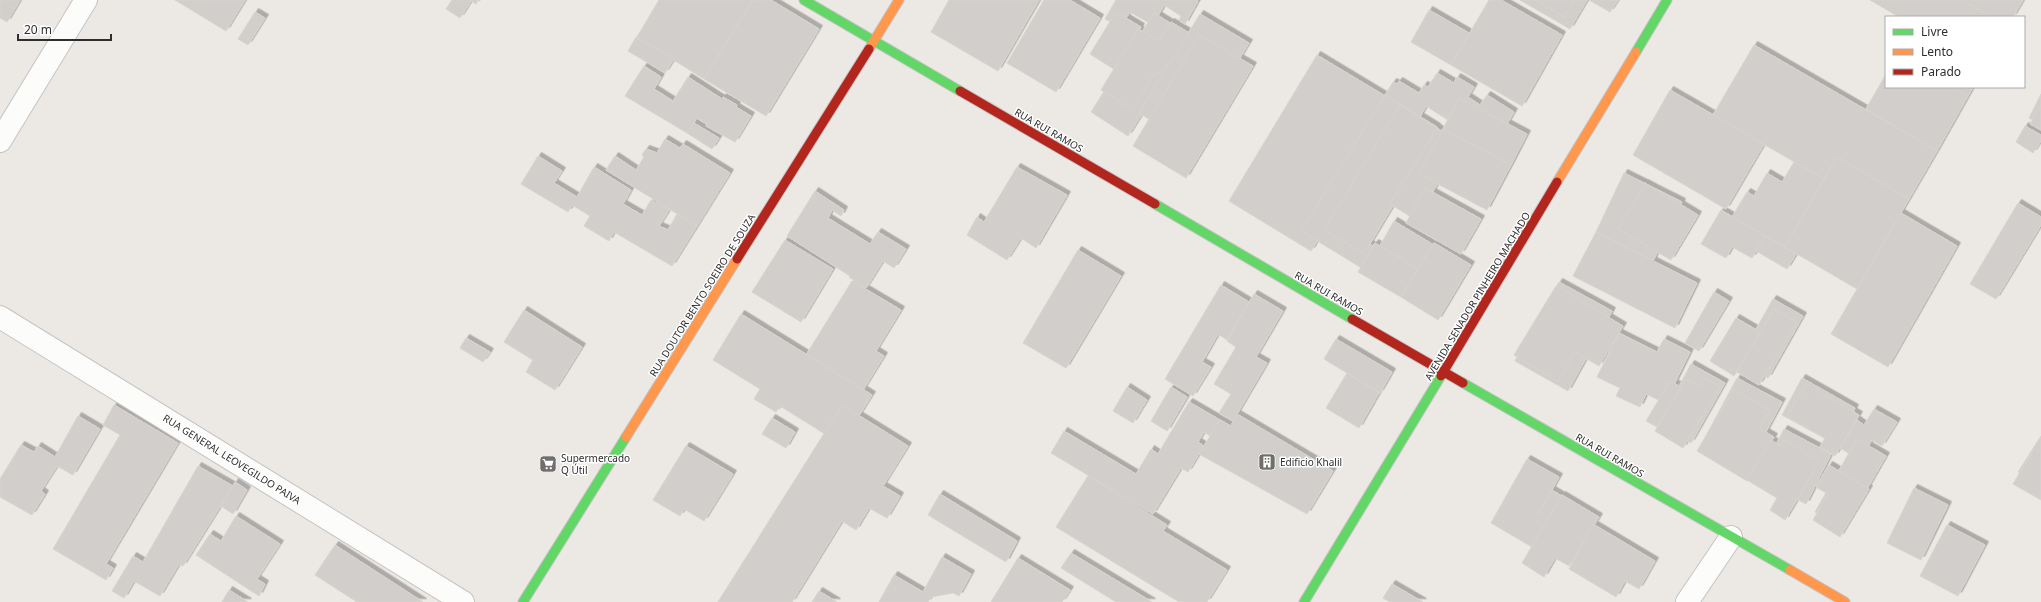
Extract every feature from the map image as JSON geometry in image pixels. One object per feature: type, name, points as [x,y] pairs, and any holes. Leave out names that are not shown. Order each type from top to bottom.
[{"type":"street","points":[[0,141],[86,0]]},
{"type":"street","name":"RUA RUI RAMOS","points":[[804,0],[1444,372],[1846,602]]},
{"type":"street","name":"RUA DOUTOR BENTO SOEIRO DE SOUZA","points":[[523,602],[899,0]]},
{"type":"street","name":"AVENIDA SENADOR PINHEIRO MACHADO","points":[[1304,602],[1667,0]]},
{"type":"street","name":"RUA GENERAL LEOVEGILDO PAIVA","points":[[0,317],[463,602]]},
{"type":"street","points":[[1687,602],[1731,537]]},
{"type":"building","points":[[0,0],[20,0],[7,22],[0,18]]},
{"type":"building","points":[[175,0],[245,0],[226,31]]},
{"type":"building","points":[[452,0],[478,0],[476,4],[471,1],[460,18],[446,9]]},
{"type":"building","points":[[659,0],[753,0],[704,79],[637,37]]},
{"type":"building","points":[[753,0],[771,0],[819,29],[766,116],[704,79]]},
{"type":"building","points":[[949,0],[1039,0],[998,71],[931,32]]},
{"type":"building","points":[[1044,0],[1070,0],[1100,18],[1056,92],[1007,63]]},
{"type":"building","points":[[1116,0],[1198,1],[1185,24],[1179,20],[1181,16],[1164,5],[1153,25],[1130,12],[1120,27],[1105,19]]},
{"type":"building","points":[[1489,0],[1501,0],[1562,35],[1522,106],[1451,65]]},
{"type":"building","points":[[1520,0],[1587,0],[1570,29]]},
{"type":"building","points":[[1536,0],[1574,0],[1564,17]]},
{"type":"building","points":[[1589,0],[1618,0],[1610,12]]},
{"type":"building","points":[[1870,0],[1962,0],[1989,16],[1897,16]]},
{"type":"building","points":[[1962,0],[2023,0],[2014,16],[1989,16]]},
{"type":"building","points":[[1429,10],[1469,33],[1451,65],[1411,42]]},
{"type":"building","points":[[255,12],[265,18],[248,45],[238,39]]},
{"type":"building","points":[[1116,12],[1141,27],[1115,70],[1090,54]]},
{"type":"building","points":[[1154,13],[1191,36],[1128,136],[1091,112]]},
{"type":"building","points":[[1200,14],[1249,43],[1188,143],[1139,113]]},
{"type":"building","points":[[1171,22],[1189,33],[1169,66],[1166,64],[1160,74],[1155,72],[1132,109],[1101,90],[1138,29],[1159,41]]},
{"type":"building","points":[[1199,35],[1253,66],[1186,178],[1133,146]]},
{"type":"building","points":[[636,37],[674,59],[665,73],[628,51]]},
{"type":"building","points":[[1754,45],[1937,151],[1909,199],[1837,157],[1824,179],[1713,115]]},
{"type":"building","points":[[1317,55],[1400,105],[1311,251],[1229,201]]},
{"type":"building","points":[[644,66],[661,77],[654,89],[673,101],[688,77],[722,99],[723,97],[737,105],[736,107],[751,116],[735,142],[706,126],[707,124],[697,118],[687,133],[625,96]]},
{"type":"building","points":[[1437,73],[1454,83],[1457,77],[1474,87],[1468,97],[1480,105],[1487,95],[1514,112],[1503,131],[1506,133],[1491,156],[1444,127],[1448,120],[1426,106],[1420,117],[1385,95],[1393,82],[1397,84],[1399,81],[1419,93],[1424,85],[1428,87]]},
{"type":"building","points":[[1885,76],[1885,88],[1954,88],[1968,96],[1937,151],[1866,109]]},
{"type":"building","points":[[1954,88],[1972,88],[1968,96]]},
{"type":"building","points":[[1670,90],[1764,144],[1726,209],[1633,155]]},
{"type":"building","points":[[2041,94],[2041,124],[2029,118]]},
{"type":"building","points":[[1385,95],[1437,127],[1366,242],[1378,249],[1394,221],[1462,262],[1432,311],[1301,231]]},
{"type":"building","points":[[1459,98],[1527,134],[1511,165],[1443,129]]},
{"type":"building","points":[[1400,105],[1439,129],[1364,254],[1324,230]]},
{"type":"building","points":[[2041,105],[2041,130],[2030,124]]},
{"type":"building","points":[[694,123],[719,138],[712,149],[687,133]]},
{"type":"building","points":[[2025,126],[2041,135],[2041,141],[2033,153],[2016,142]]},
{"type":"building","points":[[1437,128],[1502,167],[1480,203],[1440,179],[1432,193],[1471,217],[1455,244],[1390,204]]},
{"type":"building","points":[[1443,129],[1511,165],[1487,210],[1419,174]]},
{"type":"building","points":[[665,139],[680,148],[683,144],[730,173],[697,226],[606,170],[615,156],[636,170],[644,157],[642,155],[646,149],[657,153]]},
{"type":"building","points":[[538,156],[562,171],[554,183],[577,197],[594,167],[631,190],[623,204],[642,215],[651,200],[669,210],[659,226],[668,230],[677,214],[697,226],[672,266],[614,232],[609,241],[584,226],[590,216],[572,205],[568,212],[521,184]]},
{"type":"building","points":[[1837,157],[1909,199],[1857,289],[1785,247]]},
{"type":"building","points":[[1794,162],[1824,179],[1785,247],[1732,217],[1747,192],[1754,196],[1767,173],[1782,182]]},
{"type":"building","points":[[1017,167],[1067,195],[1036,248],[1021,238],[1007,260],[967,235],[977,217],[984,222]]},
{"type":"building","points":[[1624,173],[1682,202],[1653,261],[1596,232]]},
{"type":"building","points":[[1645,183],[1698,215],[1671,260],[1618,229]]},
{"type":"building","points":[[1425,188],[1481,219],[1461,254],[1406,223]]},
{"type":"building","points":[[815,191],[844,210],[841,216],[832,210],[828,218],[870,244],[878,232],[906,249],[894,268],[883,261],[866,288],[849,277],[850,276],[787,236]]},
{"type":"building","points":[[2018,203],[2041,217],[2041,225],[1996,299],[1970,284]]},
{"type":"building","points":[[1721,210],[1765,236],[1752,258],[1732,247],[1726,258],[1701,244]]},
{"type":"building","points":[[1901,213],[1957,246],[1888,367],[1831,334]]},
{"type":"building","points":[[1596,232],[1697,283],[1675,328],[1573,276]]},
{"type":"building","points":[[1765,236],[1796,254],[1787,269],[1756,251]]},
{"type":"building","points":[[785,240],[833,269],[801,322],[752,292]]},
{"type":"building","points":[[1375,243],[1418,269],[1401,297],[1358,272]]},
{"type":"building","points":[[1434,243],[1471,265],[1438,320],[1401,297]]},
{"type":"building","points":[[1078,250],[1121,276],[1066,368],[1023,343]]},
{"type":"building","points":[[852,281],[901,310],[876,351],[884,356],[863,390],[806,355]]},
{"type":"building","points":[[1559,282],[1612,311],[1568,391],[1515,361]]},
{"type":"building","points":[[1221,285],[1249,302],[1227,340],[1218,334],[1202,362],[1211,367],[1193,396],[1165,379]]},
{"type":"building","points":[[1556,286],[1623,326],[1599,366],[1575,352],[1558,382],[1514,355]]},
{"type":"building","points":[[1714,292],[1729,301],[1699,351],[1685,343]]},
{"type":"building","points":[[1254,294],[1283,311],[1256,357],[1267,363],[1233,421],[1219,413],[1231,394],[1214,384],[1236,347],[1227,341]]},
{"type":"building","points":[[1773,299],[1803,316],[1768,378],[1738,361]]},
{"type":"building","points":[[1774,309],[1797,322],[1759,385],[1737,372]]},
{"type":"building","points":[[524,310],[582,347],[555,390],[526,372],[533,360],[504,342]]},
{"type":"building","points":[[741,314],[872,395],[841,444],[780,406],[776,412],[754,399],[760,389],[713,360]]},
{"type":"building","points":[[1736,318],[1760,332],[1734,376],[1710,361]]},
{"type":"building","points":[[1619,333],[1657,352],[1664,339],[1690,352],[1665,403],[1646,394],[1640,407],[1616,396],[1620,388],[1597,377]]},
{"type":"building","points":[[466,338],[490,352],[483,362],[460,348]]},
{"type":"building","points":[[1336,339],[1392,372],[1380,393],[1324,359]]},
{"type":"building","points":[[1691,364],[1725,383],[1691,443],[1658,425]]},
{"type":"building","points":[[1347,373],[1379,393],[1359,428],[1326,408]]},
{"type":"building","points":[[1705,378],[1720,387],[1683,448],[1655,431],[1686,379],[1700,387]]},
{"type":"building","points":[[1737,378],[1782,402],[1746,469],[1701,445]]},
{"type":"building","points":[[1802,378],[1855,408],[1835,444],[1782,415]]},
{"type":"building","points":[[1670,381],[1681,387],[1657,427],[1646,421]]},
{"type":"building","points":[[1807,384],[1859,415],[1835,456],[1820,447],[1825,438],[1787,416]]},
{"type":"building","points":[[1127,387],[1147,400],[1133,423],[1113,411]]},
{"type":"building","points":[[1171,387],[1187,397],[1167,431],[1151,421]]},
{"type":"building","points":[[1734,389],[1770,411],[1760,429],[1774,437],[1747,481],[1697,451]]},
{"type":"building","points":[[1189,402],[1220,420],[1210,436],[1204,432],[1198,442],[1204,446],[1188,472],[1181,468],[1153,514],[1051,453],[1064,431],[1136,474],[1151,449],[1158,454]]},
{"type":"building","points":[[114,405],[178,443],[106,564],[113,568],[106,580],[53,549],[120,435],[103,425]]},
{"type":"building","points":[[842,405],[908,446],[883,486],[900,496],[887,518],[869,508],[856,530],[842,521],[792,602],[718,602]]},
{"type":"building","points":[[1874,409],[1897,422],[1882,446],[1872,440],[1860,460],[1840,448],[1857,420],[1864,425]]},
{"type":"building","name":"Edificio Khalil","points":[[1237,414],[1333,471],[1307,514],[1199,454],[1220,420],[1231,426]]},
{"type":"building","points":[[78,416],[100,429],[73,475],[57,466],[41,491],[45,494],[32,515],[0,497],[0,479],[21,445],[34,452],[38,446],[55,457]]},
{"type":"building","points":[[772,418],[795,432],[786,448],[762,434]]},
{"type":"building","points":[[1784,429],[1831,454],[1806,504],[1758,479]]},
{"type":"building","points":[[2041,436],[2041,487],[2018,472]]},
{"type":"building","points":[[1857,439],[1886,456],[1844,529],[1815,512]]},
{"type":"building","points":[[1771,440],[1780,446],[1784,440],[1820,461],[1785,520],[1770,510],[1777,498],[1747,480]]},
{"type":"building","points":[[686,446],[733,474],[704,521],[684,509],[680,516],[653,500]]},
{"type":"building","points":[[2034,449],[2041,453],[2041,500],[2013,484]]},
{"type":"building","points":[[1527,459],[1559,477],[1538,515],[1552,490],[1562,496],[1532,547],[1491,523]]},
{"type":"building","points":[[1829,465],[1869,489],[1840,537],[1813,520],[1828,494],[1816,487]]},
{"type":"building","points":[[198,466],[233,486],[183,566],[179,564],[160,596],[134,581],[124,598],[112,591],[133,556],[143,562]]},
{"type":"building","points":[[1088,476],[1167,525],[1163,531],[1227,570],[1207,602],[1179,602],[1056,527]]},
{"type":"building","points":[[235,482],[247,490],[233,514],[221,506]]},
{"type":"building","points":[[1914,488],[1948,505],[1921,560],[1887,543]]},
{"type":"building","points":[[940,494],[1017,541],[1006,562],[928,515]]},
{"type":"building","points":[[1562,495],[1599,517],[1569,566],[1555,558],[1544,577],[1522,563]]},
{"type":"building","points":[[236,516],[280,544],[257,579],[265,584],[259,596],[196,555],[210,534],[221,541]]},
{"type":"building","points":[[1593,524],[1655,561],[1639,589],[1625,581],[1616,597],[1569,569]]},
{"type":"building","points":[[1947,525],[1985,545],[1958,596],[1920,576]]},
{"type":"building","points":[[335,545],[423,602],[357,602],[315,575]]},
{"type":"building","points":[[1071,553],[1152,602],[1116,602],[1061,568]]},
{"type":"building","points":[[942,557],[971,574],[959,596],[953,593],[931,597],[928,602],[879,602],[894,575],[923,592]]},
{"type":"building","points":[[1018,558],[1070,590],[1062,602],[991,602]]},
{"type":"building","points":[[1392,584],[1423,602],[1390,602],[1383,598]]},
{"type":"building","points":[[229,590],[248,602],[222,602]]},
{"type":"building","points":[[819,591],[837,602],[812,602]]},
{"type":"traffic: fast","points":[[804,0],[960,91]]},
{"type":"traffic: fast","points":[[1636,52],[1667,0]]},
{"type":"traffic: fast","points":[[1155,204],[1352,319]]},
{"type":"traffic: fast","points":[[1304,602],[1441,376]]},
{"type":"traffic: fast","points":[[1463,383],[1790,570]]},
{"type":"traffic: fast","points":[[523,602],[626,437]]},
{"type":"traffic: slow","points":[[869,49],[899,0]]},
{"type":"traffic: slow","points":[[1557,182],[1636,52]]},
{"type":"traffic: slow","points":[[626,437],[737,259]]},
{"type":"traffic: slow","points":[[1790,570],[1845,602]]},
{"type":"traffic: jam","points":[[737,259],[869,49]]},
{"type":"traffic: jam","points":[[960,91],[1155,204]]},
{"type":"traffic: jam","points":[[1441,376],[1557,182]]},
{"type":"traffic: jam","points":[[1352,319],[1463,383]]},
{"type":"place","name":"Edificio Khalil","points":[[1267,462]]},
{"type":"place","name":"Supermercado Q Útil","points":[[548,464]]}]
